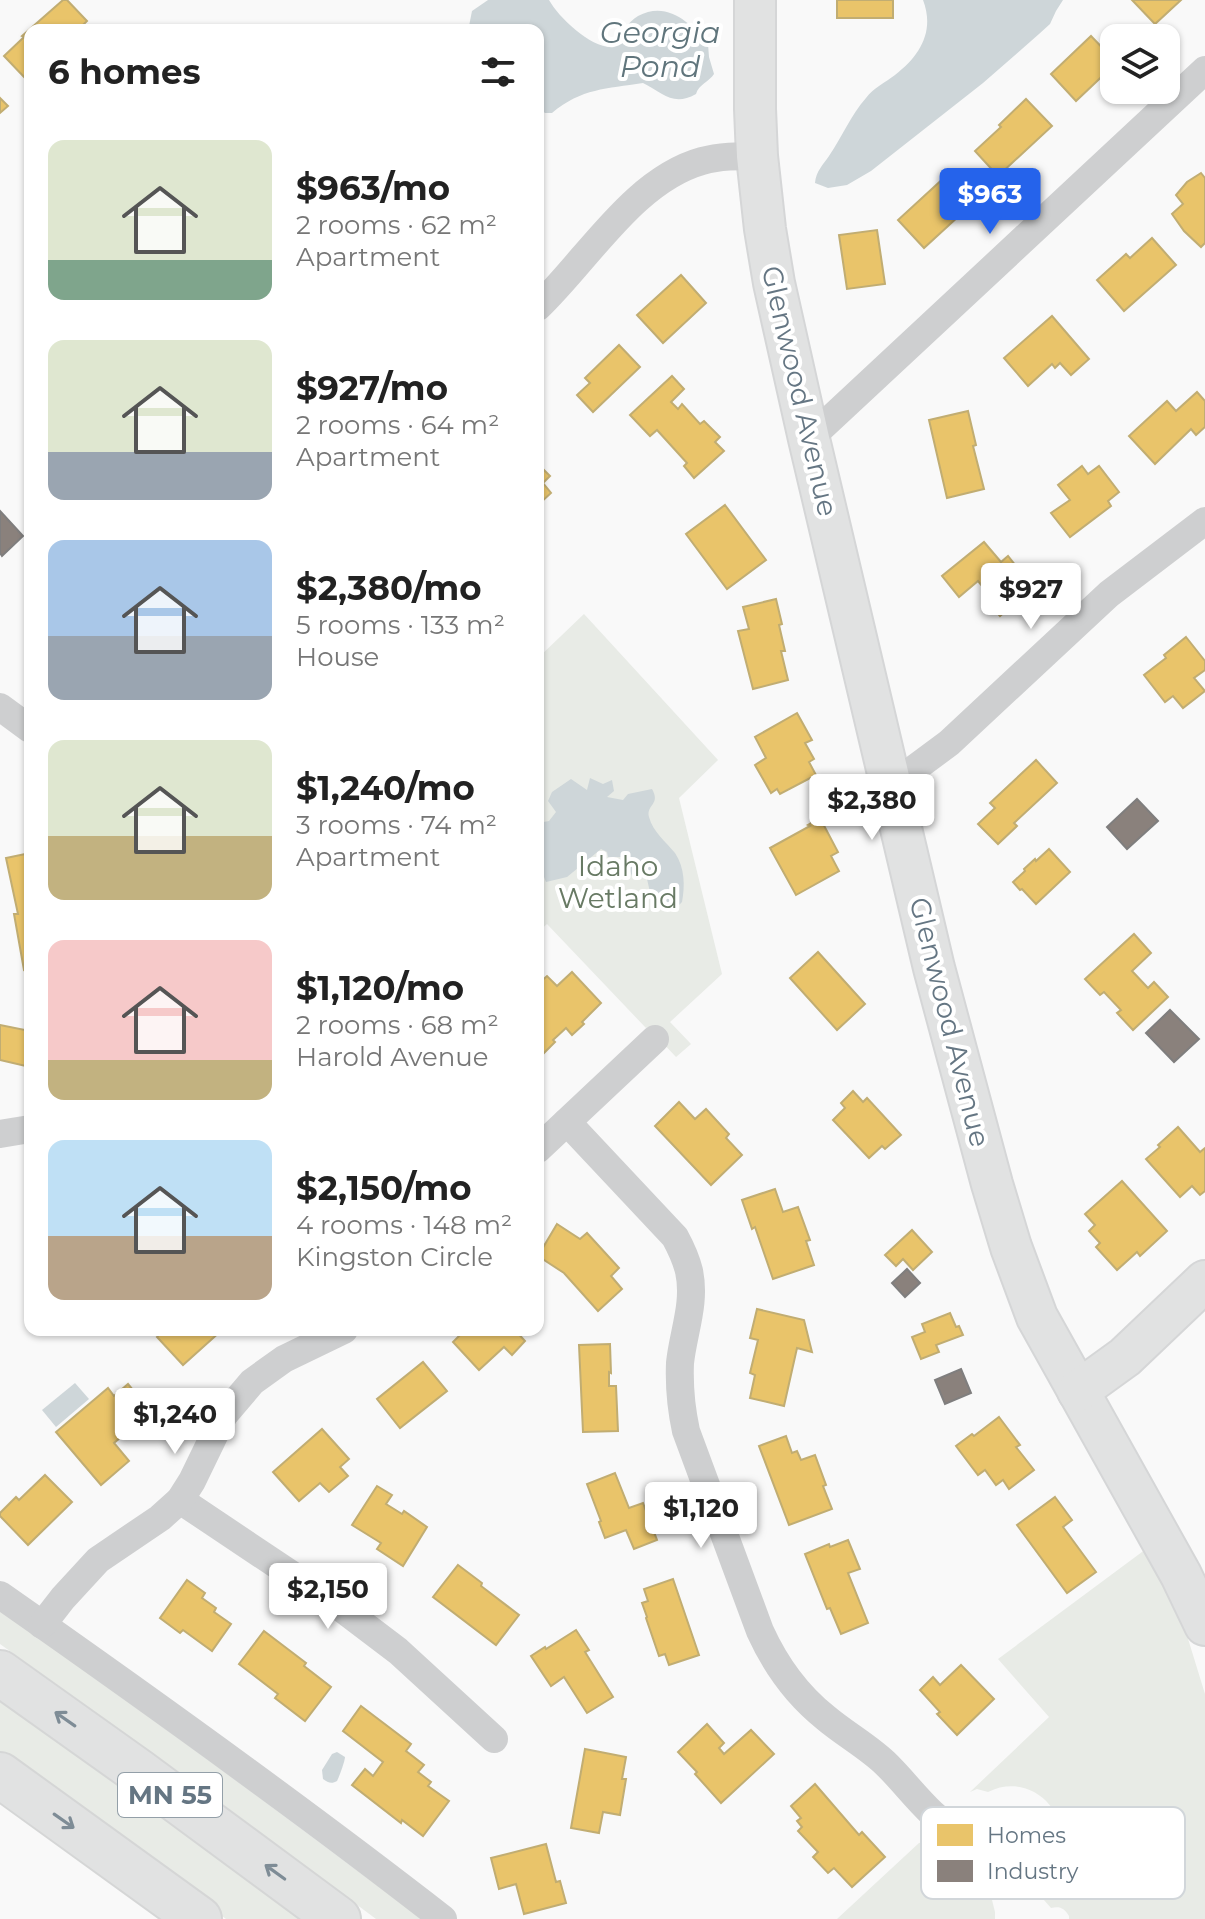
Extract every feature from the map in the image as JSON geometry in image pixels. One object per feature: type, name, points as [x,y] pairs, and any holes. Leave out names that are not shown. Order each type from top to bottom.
[{"type":"highway","name":"MN 55","points":[[0,1673],[338,1919]]},
{"type":"highway","name":"MN 55","points":[[0,1775],[199,1919]]},
{"type":"street","name":"Glenwood Avenue","points":[[755,0],[757,156],[774,283],[938,983],[984,1156],[1011,1247],[1037,1317],[1181,1575],[1205,1625]]},
{"type":"street","points":[[809,439],[1205,70]]},
{"type":"street","points":[[544,301],[628,208],[659,181],[705,160],[724,156],[757,156]]},
{"type":"street","points":[[891,786],[949,743],[1109,594],[1205,521]]},
{"type":"street","points":[[0,707],[24,725]]},
{"type":"street","points":[[544,1143],[655,1039]]},
{"type":"street","points":[[567,1122],[668,1229],[683,1253],[691,1288],[680,1363],[680,1403],[686,1431],[769,1652],[807,1701],[884,1763],[926,1807]]},
{"type":"street","points":[[0,1134],[24,1130]]},
{"type":"street","points":[[1078,1391],[1125,1357],[1205,1281]]},
{"type":"street","points":[[42,1625],[98,1560],[160,1518],[180,1500],[224,1415],[252,1382],[284,1359],[332,1336]]},
{"type":"street","points":[[180,1500],[340,1607],[398,1651],[494,1739]]},
{"type":"street","points":[[0,1595],[285,1799],[443,1919]]},
{"type":"green space","name":"Idaho Wetland","points":[[584,614],[718,760],[679,798],[722,974],[670,1022],[691,1044],[676,1057],[547,924],[544,927],[544,652]]},
{"type":"green space","points":[[1146,1549],[1185,1629],[1205,1694],[1205,1919],[1069,1919],[1063,1909],[1051,1908],[1043,1899],[1185,1899],[1185,1807],[1050,1807],[1028,1789],[1009,1786],[988,1792],[977,1789],[970,1792],[1049,1717],[998,1659]]},
{"type":"green space","points":[[0,1609],[422,1919],[376,1919],[0,1644]]},
{"type":"green space","points":[[0,1693],[309,1919],[226,1919],[0,1755]]},
{"type":"green space","points":[[919,1843],[921,1899],[992,1899],[995,1919],[837,1919]]},
{"type":"water","name":"Georgia Pond","points":[[488,0],[549,0],[577,31],[606,47],[614,47],[627,26],[638,16],[649,12],[668,12],[686,22],[708,44],[714,74],[696,94],[688,98],[668,97],[643,83],[584,94],[552,113],[545,113],[544,24],[469,24],[472,11]]},
{"type":"water","points":[[923,0],[1063,0],[1050,24],[1039,34],[983,83],[871,171],[847,185],[828,188],[815,183],[820,168],[861,105],[872,91],[904,68],[918,51],[927,22]]},
{"type":"water","points":[[590,778],[603,784],[612,780],[614,791],[607,797],[623,800],[628,794],[652,789],[655,798],[649,809],[649,817],[675,853],[682,871],[682,902],[676,908],[664,910],[652,901],[647,879],[632,876],[624,857],[608,857],[607,852],[601,849],[567,877],[546,882],[544,822],[549,821],[556,812],[548,801],[552,792],[571,779],[587,790]]},
{"type":"water","points":[[75,1383],[89,1399],[56,1427],[42,1410]]},
{"type":"water","points":[[337,1752],[345,1759],[337,1781],[330,1783],[323,1779],[322,1770],[332,1754]]},
{"type":"building: Homes","points":[[63,0],[67,0],[87,21],[84,24],[36,24]]},
{"type":"building: Homes","points":[[837,0],[893,0],[893,18],[837,18]]},
{"type":"building: Homes","points":[[1132,0],[1181,0],[1155,24]]},
{"type":"building: Homes","points":[[1091,36],[1100,45],[1100,78],[1076,101],[1051,74]]},
{"type":"building: Homes","points":[[24,37],[24,77],[4,56]]},
{"type":"building: Homes","points":[[0,98],[8,106],[0,113]]},
{"type":"building: Homes","points":[[1026,99],[1052,126],[998,176],[975,151]]},
{"type":"building: Homes","points":[[1201,173],[1205,178],[1205,243],[1201,247],[1172,214],[1183,204],[1176,195],[1187,182]]},
{"type":"building: Homes","points":[[946,176],[971,205],[924,248],[898,220]]},
{"type":"building: Homes","points":[[877,230],[885,284],[847,289],[839,235]]},
{"type":"building: Homes","points":[[1152,238],[1176,265],[1124,311],[1097,280],[1126,254],[1130,258]]},
{"type":"building: Homes","points":[[681,275],[706,303],[663,343],[637,315]]},
{"type":"building: Homes","points":[[1052,316],[1089,359],[1071,375],[1060,363],[1055,368],[1052,364],[1028,386],[1004,358]]},
{"type":"building: Homes","points":[[619,345],[640,367],[593,412],[577,395],[590,383],[585,378]]},
{"type":"building: Homes","points":[[672,376],[684,389],[671,402],[678,409],[682,404],[700,424],[704,421],[720,437],[715,442],[724,451],[694,478],[684,466],[687,463],[657,430],[650,436],[630,415]]},
{"type":"building: Homes","points":[[1197,392],[1205,401],[1205,427],[1196,435],[1191,429],[1155,464],[1129,436],[1167,401],[1176,411]]},
{"type":"building: Homes","points":[[968,411],[984,489],[947,498],[929,420]]},
{"type":"building: Homes","points":[[1082,466],[1088,474],[1099,466],[1119,492],[1108,501],[1111,506],[1070,537],[1051,513],[1070,500],[1058,485]]},
{"type":"building: Homes","points":[[544,484],[551,493],[544,499]]},
{"type":"building: Homes","points":[[725,505],[766,560],[727,589],[686,534]]},
{"type":"building: Homes","points":[[984,542],[1001,562],[1008,556],[1019,570],[1003,582],[1018,600],[1000,616],[984,597],[988,593],[978,581],[959,597],[942,576]]},
{"type":"building: Homes","points":[[776,599],[785,651],[781,651],[788,680],[753,689],[738,631],[749,629],[743,607]]},
{"type":"building: Homes","points":[[1186,637],[1205,661],[1205,670],[1194,678],[1205,691],[1183,708],[1173,696],[1165,702],[1144,675]]},
{"type":"building: Homes","points":[[797,713],[812,740],[805,743],[814,759],[809,762],[816,775],[780,794],[777,789],[771,793],[755,765],[766,758],[755,737]]},
{"type":"building: Homes","points":[[1036,760],[1057,783],[1014,823],[1017,826],[998,844],[978,824],[995,808],[990,803]]},
{"type":"building: Homes","points":[[820,818],[838,852],[831,856],[839,871],[796,895],[770,848]]},
{"type":"building: Homes","points":[[1049,849],[1070,872],[1036,904],[1013,882]]},
{"type":"building: Homes","points":[[24,854],[24,970],[14,914],[18,914],[6,858]]},
{"type":"building: Homes","points":[[1134,934],[1151,953],[1132,971],[1148,988],[1154,982],[1168,997],[1133,1030],[1117,1013],[1121,1010],[1104,992],[1100,995],[1085,979]]},
{"type":"building: Homes","points":[[818,952],[865,1004],[837,1030],[790,978]]},
{"type":"building: Homes","points":[[572,972],[601,1003],[572,1035],[566,1028],[544,1053],[544,979],[547,976],[557,986]]},
{"type":"building: Homes","points":[[0,1025],[24,1030],[24,1066],[0,1060]]},
{"type":"building: Homes","points":[[853,1091],[863,1102],[867,1098],[901,1135],[869,1158],[833,1120],[845,1108],[841,1103]]},
{"type":"building: Homes","points":[[679,1102],[695,1119],[706,1109],[729,1134],[726,1138],[742,1155],[711,1185],[655,1126]]},
{"type":"building: Homes","points":[[1178,1127],[1200,1152],[1205,1148],[1205,1191],[1200,1195],[1192,1186],[1180,1197],[1146,1159]]},
{"type":"building: Homes","points":[[1122,1181],[1167,1231],[1140,1256],[1137,1252],[1117,1270],[1096,1247],[1100,1243],[1089,1231],[1095,1225],[1085,1214]]},
{"type":"building: Homes","points":[[775,1189],[783,1212],[798,1207],[810,1240],[806,1241],[814,1265],[773,1279],[742,1200]]},
{"type":"building: Homes","points":[[557,1224],[580,1239],[587,1233],[619,1268],[611,1276],[622,1289],[598,1311],[564,1273],[544,1260],[544,1246]]},
{"type":"building: Homes","points":[[912,1230],[932,1252],[913,1270],[903,1259],[896,1266],[885,1255]]},
{"type":"building: Homes","points":[[757,1309],[804,1320],[812,1352],[797,1348],[784,1406],[750,1398],[755,1375],[750,1373],[758,1340],[750,1338]]},
{"type":"building: Homes","points":[[950,1313],[963,1335],[936,1345],[939,1352],[921,1359],[912,1337],[925,1332],[922,1324]]},
{"type":"building: Homes","points":[[158,1336],[215,1336],[183,1365]]},
{"type":"building: Homes","points":[[459,1336],[520,1336],[525,1341],[512,1355],[504,1347],[479,1370],[453,1342]]},
{"type":"building: Homes","points":[[610,1344],[609,1386],[616,1386],[618,1431],[583,1432],[579,1345]]},
{"type":"building: Homes","points":[[423,1362],[447,1391],[400,1428],[377,1399]]},
{"type":"building: Homes","points":[[128,1384],[151,1412],[114,1443],[129,1461],[101,1485],[56,1432],[108,1388],[114,1396]]},
{"type":"building: Homes","points":[[999,1417],[1034,1470],[1009,1489],[1003,1480],[996,1485],[985,1470],[978,1475],[956,1446]]},
{"type":"building: Homes","points":[[322,1429],[349,1459],[340,1467],[348,1476],[329,1492],[320,1483],[299,1501],[273,1472]]},
{"type":"building: Homes","points":[[786,1436],[792,1453],[797,1451],[801,1460],[815,1455],[832,1509],[789,1525],[759,1446]]},
{"type":"building: Homes","points":[[615,1473],[629,1508],[643,1503],[657,1540],[634,1549],[626,1530],[605,1538],[587,1484]]},
{"type":"building: Homes","points":[[45,1475],[72,1502],[28,1545],[0,1513]]},
{"type":"building: Homes","points":[[377,1486],[392,1495],[386,1504],[402,1514],[404,1511],[427,1527],[403,1566],[377,1549],[381,1543],[352,1525]]},
{"type":"building: Homes","points":[[1055,1497],[1072,1520],[1063,1527],[1096,1572],[1067,1593],[1017,1525]]},
{"type":"building: Homes","points":[[848,1540],[860,1569],[848,1573],[868,1623],[841,1634],[830,1608],[827,1609],[805,1554]]},
{"type":"building: Homes","points":[[458,1565],[519,1615],[496,1645],[433,1597]]},
{"type":"building: Homes","points":[[673,1579],[699,1655],[669,1665],[665,1654],[659,1656],[642,1603],[648,1601],[644,1589]]},
{"type":"building: Homes","points":[[187,1580],[205,1593],[202,1598],[216,1608],[214,1612],[231,1624],[212,1651],[160,1618]]},
{"type":"building: Homes","points":[[576,1630],[589,1650],[585,1652],[613,1697],[587,1713],[564,1677],[551,1686],[531,1656]]},
{"type":"building: Homes","points":[[264,1631],[331,1687],[305,1721],[275,1698],[278,1694],[239,1664]]},
{"type":"building: Homes","points":[[961,1665],[994,1699],[957,1735],[920,1690],[933,1677],[940,1685]]},
{"type":"building: Homes","points":[[361,1706],[411,1744],[406,1751],[424,1765],[418,1772],[431,1782],[428,1786],[449,1801],[423,1836],[352,1785],[365,1769],[373,1776],[383,1762],[343,1731]]},
{"type":"building: Homes","points":[[707,1724],[724,1743],[719,1748],[724,1754],[751,1730],[774,1754],[721,1803],[678,1752]]},
{"type":"building: Homes","points":[[585,1749],[626,1757],[620,1815],[603,1812],[599,1833],[571,1828]]},
{"type":"building: Homes","points":[[815,1784],[859,1835],[862,1832],[885,1857],[852,1887],[834,1868],[828,1873],[813,1857],[818,1852],[798,1831],[802,1827],[797,1821],[801,1818],[791,1806]]},
{"type":"building: Homes","points":[[546,1844],[556,1882],[560,1881],[566,1903],[524,1914],[516,1884],[499,1889],[491,1858]]},
{"type":"building: Industry","points":[[0,511],[23,536],[2,556],[0,553]]},
{"type":"building: Industry","points":[[1137,799],[1158,821],[1127,849],[1107,827]]},
{"type":"building: Industry","points":[[1170,1010],[1199,1039],[1174,1062],[1146,1033]]},
{"type":"building: Industry","points":[[907,1269],[920,1283],[905,1297],[892,1283]]},
{"type":"building: Industry","points":[[961,1369],[971,1393],[945,1404],[935,1380]]}]
